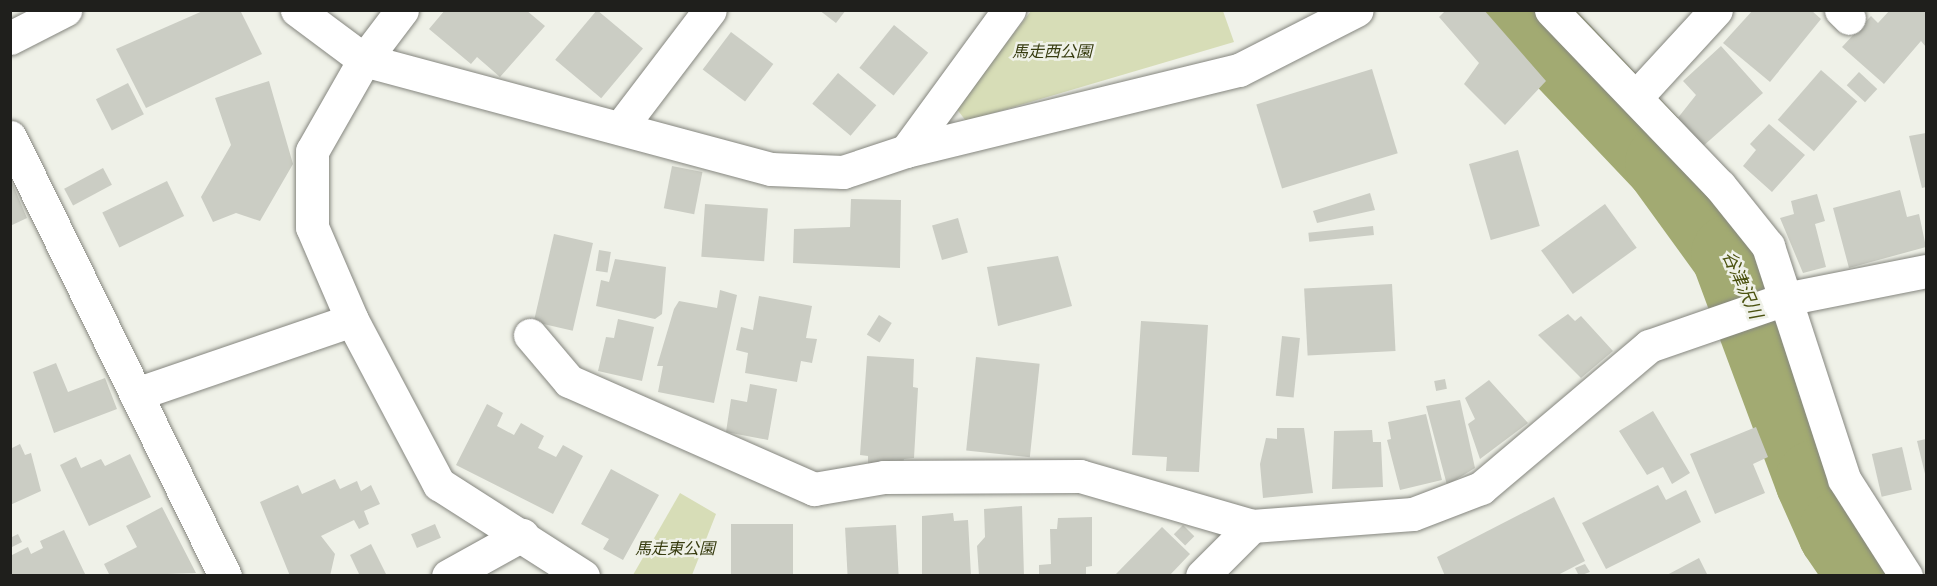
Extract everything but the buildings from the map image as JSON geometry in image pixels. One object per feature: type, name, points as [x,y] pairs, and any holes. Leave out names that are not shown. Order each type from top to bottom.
[{"type":"street","points":[[10,38],[65,10]]},
{"type":"street","points":[[297,10],[364,60],[771,169],[843,172],[906,151],[1239,70],[1357,10]]},
{"type":"street","points":[[402,10],[364,60],[312,151],[312,227],[352,320],[439,484],[583,576]]},
{"type":"street","points":[[620,128],[710,10]]},
{"type":"street","points":[[906,151],[1009,10]]},
{"type":"street","points":[[1551,10],[1636,97],[1768,246],[1844,479],[1906,576]]},
{"type":"street","points":[[1636,97],[1716,10]]},
{"type":"street","points":[[10,137],[225,576]]},
{"type":"street","points":[[530,335],[569,381],[814,489],[884,477],[1080,476],[1251,526],[1413,514],[1481,488],[1649,346],[1785,299],[1926,271]]},
{"type":"street","points":[[136,394],[352,320]]},
{"type":"street","points":[[1202,576],[1251,526]]},
{"type":"street","points":[[448,576],[522,535]]},
{"type":"green space","name":"馬走西公園","points":[[1031,11],[1223,11],[1234,42],[966,121],[956,108]]},
{"type":"green space","name":"馬走東公園","points":[[680,493],[716,514],[692,575],[633,575]]},
{"type":"waterway","name":"谷津沢川","points":[[1520,10],[1665,163],[1731,254],[1815,480],[1838,532],[1868,576]]}]
